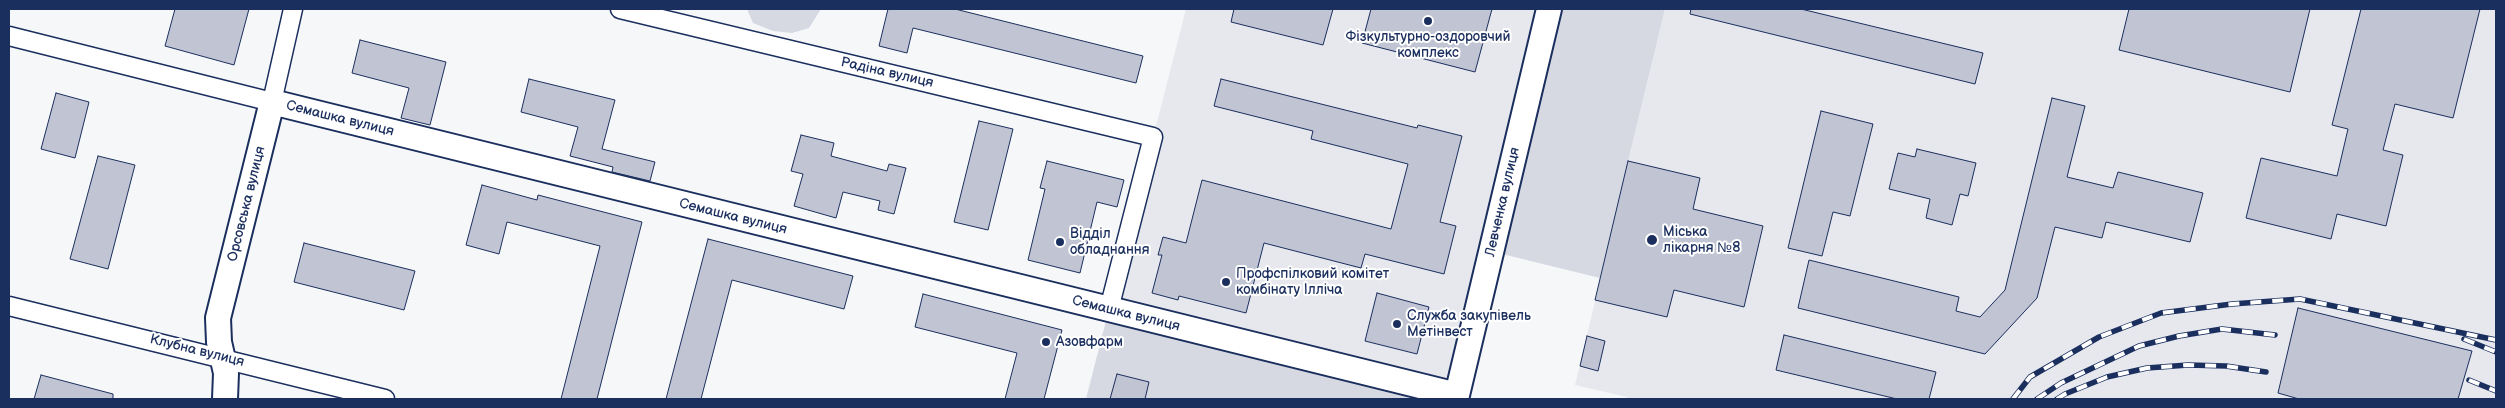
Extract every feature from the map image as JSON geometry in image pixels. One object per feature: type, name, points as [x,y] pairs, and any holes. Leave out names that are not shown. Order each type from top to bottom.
[{"type":"street","name":"Орсовська вулиця","points":[[225,399],[226,373],[219,342],[218,318],[272,102],[293,9]]},
{"type":"street","name":"Радіна вулиця","points":[[621,9],[1153,137],[1109,309]]},
{"type":"street","name":"Левченка вулиця","points":[[1457,396],[1549,9]]},
{"type":"street","name":"Семашка вулиця","points":[[9,36],[1457,396]]},
{"type":"street","name":"Клубна вулиця","points":[[9,306],[385,399]]},
{"type":"shaded area","points":[[747,9],[821,9],[809,28],[792,33],[773,31],[753,23]]},
{"type":"shaded area","points":[[1186,9],[1544,9],[1452,394],[1109,309]]},
{"type":"shaded area","points":[[1556,9],[1665,9],[1600,278],[1498,253]]},
{"type":"shaded area","points":[[1665,9],[2496,9],[2496,399],[1627,399],[1627,397],[1575,385]]},
{"type":"shaded area","points":[[1109,309],[1447,399],[1086,399]]},
{"type":"building","points":[[175,9],[249,9],[234,65],[165,46]]},
{"type":"building","points":[[888,9],[955,9],[1143,56],[1136,83],[913,28],[907,53],[879,46]]},
{"type":"building","points":[[1234,9],[1333,9],[1323,45],[1231,22]]},
{"type":"building","points":[[1371,9],[1492,9],[1475,72],[1362,43]]},
{"type":"building","points":[[1691,9],[1801,9],[1983,53],[1975,84],[1690,14]]},
{"type":"building","points":[[2129,9],[2310,9],[2290,92],[2119,50]]},
{"type":"building","points":[[2361,9],[2480,9],[2453,118],[2395,104],[2383,150],[2403,155],[2386,226],[2337,214],[2331,239],[2246,218],[2261,158],[2337,176],[2348,129],[2332,125]]},
{"type":"building","points":[[360,40],[446,62],[430,125],[401,118],[409,88],[352,73]]},
{"type":"building","points":[[529,79],[615,100],[602,149],[655,162],[650,181],[612,172],[613,167],[570,156],[578,127],[521,112]]},
{"type":"building","points":[[1221,79],[1417,128],[1418,125],[1462,136],[1440,222],[1456,226],[1444,274],[1365,254],[1361,268],[1264,243],[1246,313],[1179,296],[1178,300],[1152,293],[1162,255],[1158,255],[1163,237],[1186,243],[1202,180],[1391,229],[1408,164],[1311,139],[1313,131],[1214,106]]},
{"type":"building","points":[[56,93],[89,102],[75,158],[41,149]]},
{"type":"building","points":[[2052,98],[2085,106],[2067,177],[2113,188],[2118,172],[2203,193],[2190,242],[2106,222],[2102,238],[2055,227],[2037,298],[1985,354],[1798,308],[1809,260],[1959,297],[1956,311],[1980,317],[2005,290]]},
{"type":"building","points":[[1821,111],[1873,124],[1850,216],[1833,212],[1822,256],[1788,248]]},
{"type":"building","points":[[979,121],[1013,129],[988,230],[954,222]]},
{"type":"building","points":[[801,135],[834,143],[831,156],[887,171],[889,164],[906,168],[894,214],[878,210],[880,201],[843,192],[836,218],[794,206],[803,174],[791,171]]},
{"type":"building","points":[[1917,149],[1976,163],[1968,196],[1960,194],[1952,225],[1926,218],[1930,199],[1889,189],[1898,153],[1915,157]]},
{"type":"building","points":[[98,156],[135,165],[108,269],[70,259]]},
{"type":"building","points":[[1047,161],[1124,180],[1117,207],[1097,202],[1080,273],[1028,260],[1045,189],[1040,188]]},
{"type":"building","points":[[1628,161],[1700,178],[1693,209],[1763,226],[1744,307],[1674,290],[1667,317],[1595,300]]},
{"type":"building","points":[[482,185],[537,200],[538,195],[642,222],[597,399],[561,399],[600,246],[507,222],[499,254],[466,245]]},
{"type":"building","points":[[708,239],[853,276],[844,309],[732,280],[701,399],[666,399]]},
{"type":"building","points":[[304,243],[415,271],[404,310],[294,282]]},
{"type":"building","points":[[1377,293],[1429,307],[1417,354],[1365,341]]},
{"type":"building","points":[[923,294],[1062,330],[1044,399],[1005,399],[1017,353],[915,327]]},
{"type":"building","points":[[2298,308],[2472,351],[2458,399],[2299,399],[2278,393]]},
{"type":"building","points":[[1784,335],[1936,372],[1929,399],[1897,399],[1776,370]]},
{"type":"building","points":[[1587,336],[1605,341],[1598,371],[1580,366]]},
{"type":"building","points":[[1117,374],[1149,382],[1145,399],[1110,399]]},
{"type":"building","points":[[41,375],[113,394],[113,399],[34,399]]},
{"type":"railway","points":[[2013,399],[2030,377],[2099,337],[2161,313],[2232,304],[2300,299],[2496,340]]},
{"type":"railway","points":[[2037,399],[2061,383],[2139,346],[2179,336],[2222,329],[2275,335]]},
{"type":"railway","points":[[2464,339],[2496,352]]},
{"type":"railway","points":[[2057,399],[2107,377],[2147,368],[2188,365],[2226,366],[2266,372]]},
{"type":"railway","points":[[2469,380],[2496,391]]},
{"type":"place","name":"Фізкультурно-оздоровчий комплекс","points":[[1428,21]]},
{"type":"place","name":"Міська лікарня №8","points":[[1652,240]]},
{"type":"place","name":"Відділ обладнання","points":[[1060,242]]},
{"type":"place","name":"Профспілковий комітет комбінату Ілліча","points":[[1226,282]]},
{"type":"place","name":"Служба закупівель Метінвест","points":[[1397,324]]},
{"type":"place","name":"Азовфарм","points":[[1046,342]]}]
